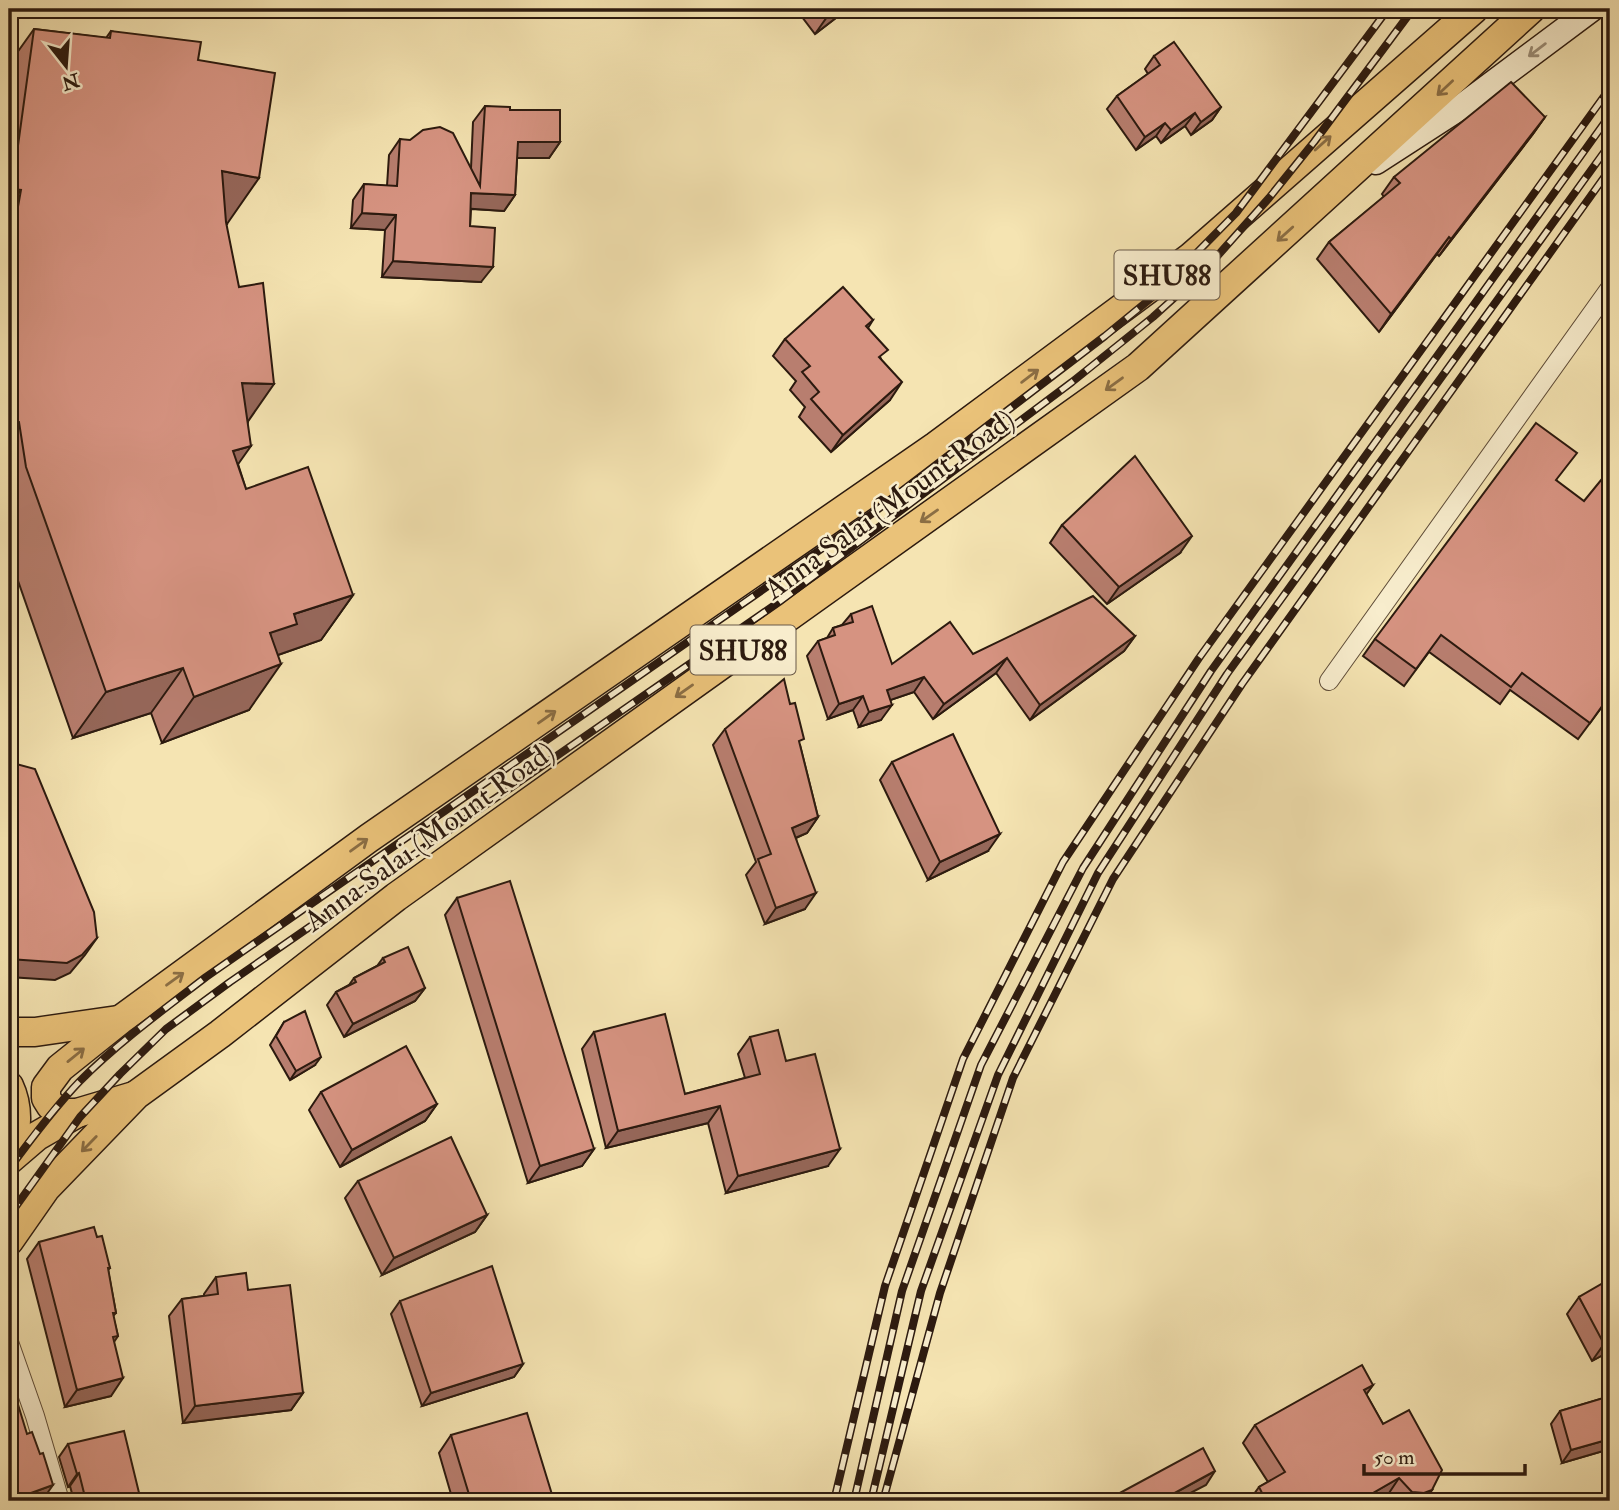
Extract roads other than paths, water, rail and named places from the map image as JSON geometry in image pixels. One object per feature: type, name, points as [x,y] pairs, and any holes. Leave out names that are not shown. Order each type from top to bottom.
[{"type":"main road","name":"Anna Salai (Mount Road)","points":[[9,1032],[35,1032],[120,1020],[369,838],[936,446],[1191,257],[1474,9]]},
{"type":"main road","name":"Anna Salai (Mount Road)","points":[[9,1241],[46,1188],[136,1095],[220,1034],[396,897],[1139,367],[1531,9]]},
{"type":"main road","points":[[1336,188],[1458,109],[1592,9]]},
{"type":"main road","name":"SHU88","points":[[77,1113],[65,1113],[51,1106],[46,1098],[46,1087],[60,1068],[120,1020]]},
{"type":"main road","points":[[9,1086],[13,1095],[17,1129],[9,1158]]},
{"type":"main road","name":"SHU88","points":[[9,1158],[37,1136],[77,1113],[136,1095]]},
{"type":"street","points":[[1329,681],[1610,288]]},
{"type":"street","points":[[9,1342],[36,1416],[60,1501]]},
{"type":"railway","points":[[9,1169],[80,1081],[126,1040],[206,977],[873,513],[1155,295],[1236,213],[1388,9]]},
{"type":"railway","points":[[9,1216],[80,1117],[166,1029],[779,602],[1072,382],[1153,317],[1204,271],[1269,198],[1413,9]]},
{"type":"railway","points":[[834,1501],[885,1286],[963,1059],[1063,862],[1199,658],[1610,88]]},
{"type":"railway","points":[[854,1501],[902,1291],[981,1065],[1083,868],[1211,671],[1610,115]]},
{"type":"railway","points":[[871,1501],[921,1291],[998,1075],[1098,873],[1227,674],[1610,144]]},
{"type":"railway","points":[[883,1501],[940,1293],[1013,1078],[1113,879],[1242,684],[1610,169]]}]
